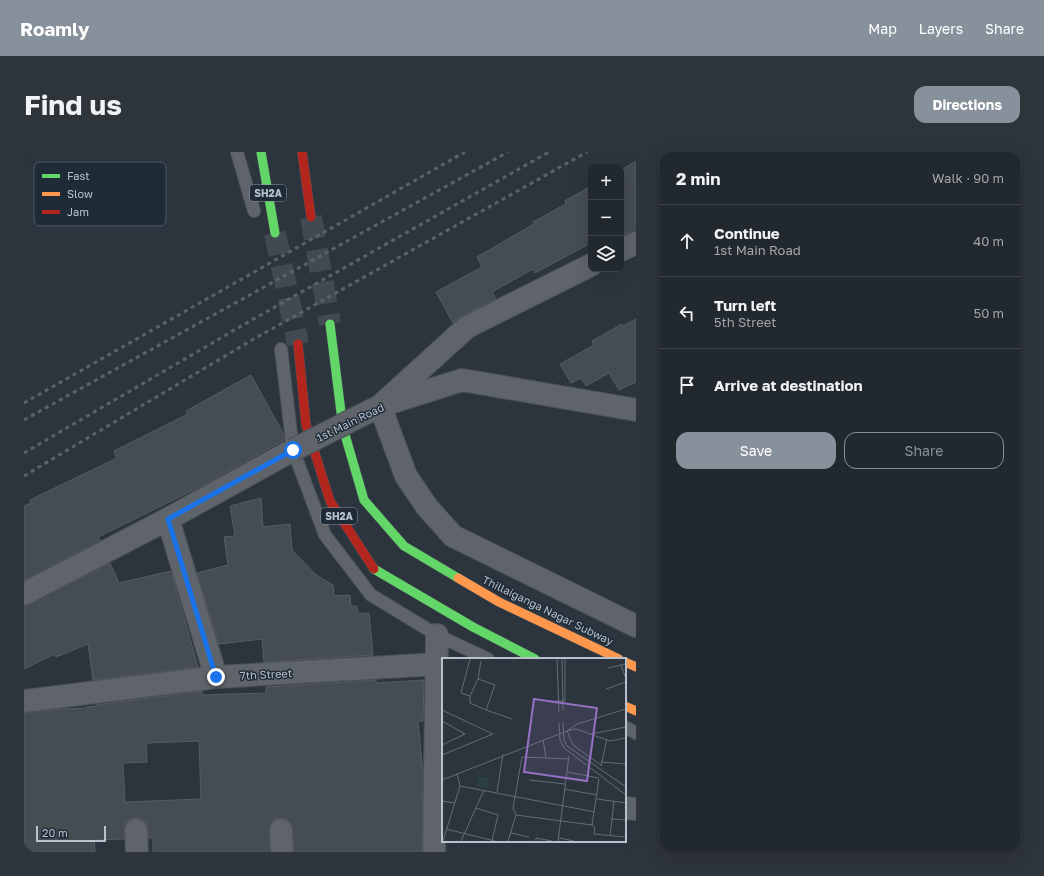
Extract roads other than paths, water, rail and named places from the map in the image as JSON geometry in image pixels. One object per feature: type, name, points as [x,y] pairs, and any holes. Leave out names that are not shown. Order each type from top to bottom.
[{"type":"main road","name":"SH2A","points":[[261,152],[275,233]]},
{"type":"main road","points":[[302,152],[312,217]]},
{"type":"main road","name":"Thillaiganga Nagar Subway","points":[[330,324],[343,428],[364,500],[404,546],[499,602],[617,658]]},
{"type":"main road","name":"SH2A","points":[[298,344],[306,425],[330,501],[373,568],[473,627],[533,658]]},
{"type":"main road","points":[[626,662],[636,667]]},
{"type":"main road","points":[[626,706],[636,711]]},
{"type":"street","points":[[624,249],[636,243]]},
{"type":"street","points":[[588,266],[468,326],[380,406],[406,476],[427,507],[453,536],[636,626]]},
{"type":"street","name":"1st Main Road","points":[[24,594],[168,519],[293,450],[380,406],[462,380],[636,410]]},
{"type":"street","points":[[612,406],[636,395]]},
{"type":"street","points":[[168,519],[216,677]]},
{"type":"street","points":[[434,852],[440,799],[438,664],[436,635]]},
{"type":"street","name":"7th Street","points":[[24,701],[216,677],[438,664]]},
{"type":"street","points":[[136,830],[137,852]]},
{"type":"street","points":[[281,830],[282,852]]},
{"type":"lane","points":[[237,152],[254,211]]},
{"type":"lane","points":[[281,349],[293,450],[325,535],[371,595],[436,635],[486,658]]},
{"type":"lane","points":[[626,728],[636,733]]},
{"type":"tunnel","points":[[311,217],[330,324]]},
{"type":"tunnel","points":[[275,233],[298,344]]},
{"type":"railway","points":[[24,403],[465,152]]},
{"type":"railway","points":[[24,420],[508,152]]},
{"type":"railway","points":[[24,453],[243,325],[549,152]]},
{"type":"railway","points":[[24,476],[252,340],[587,152]]}]
